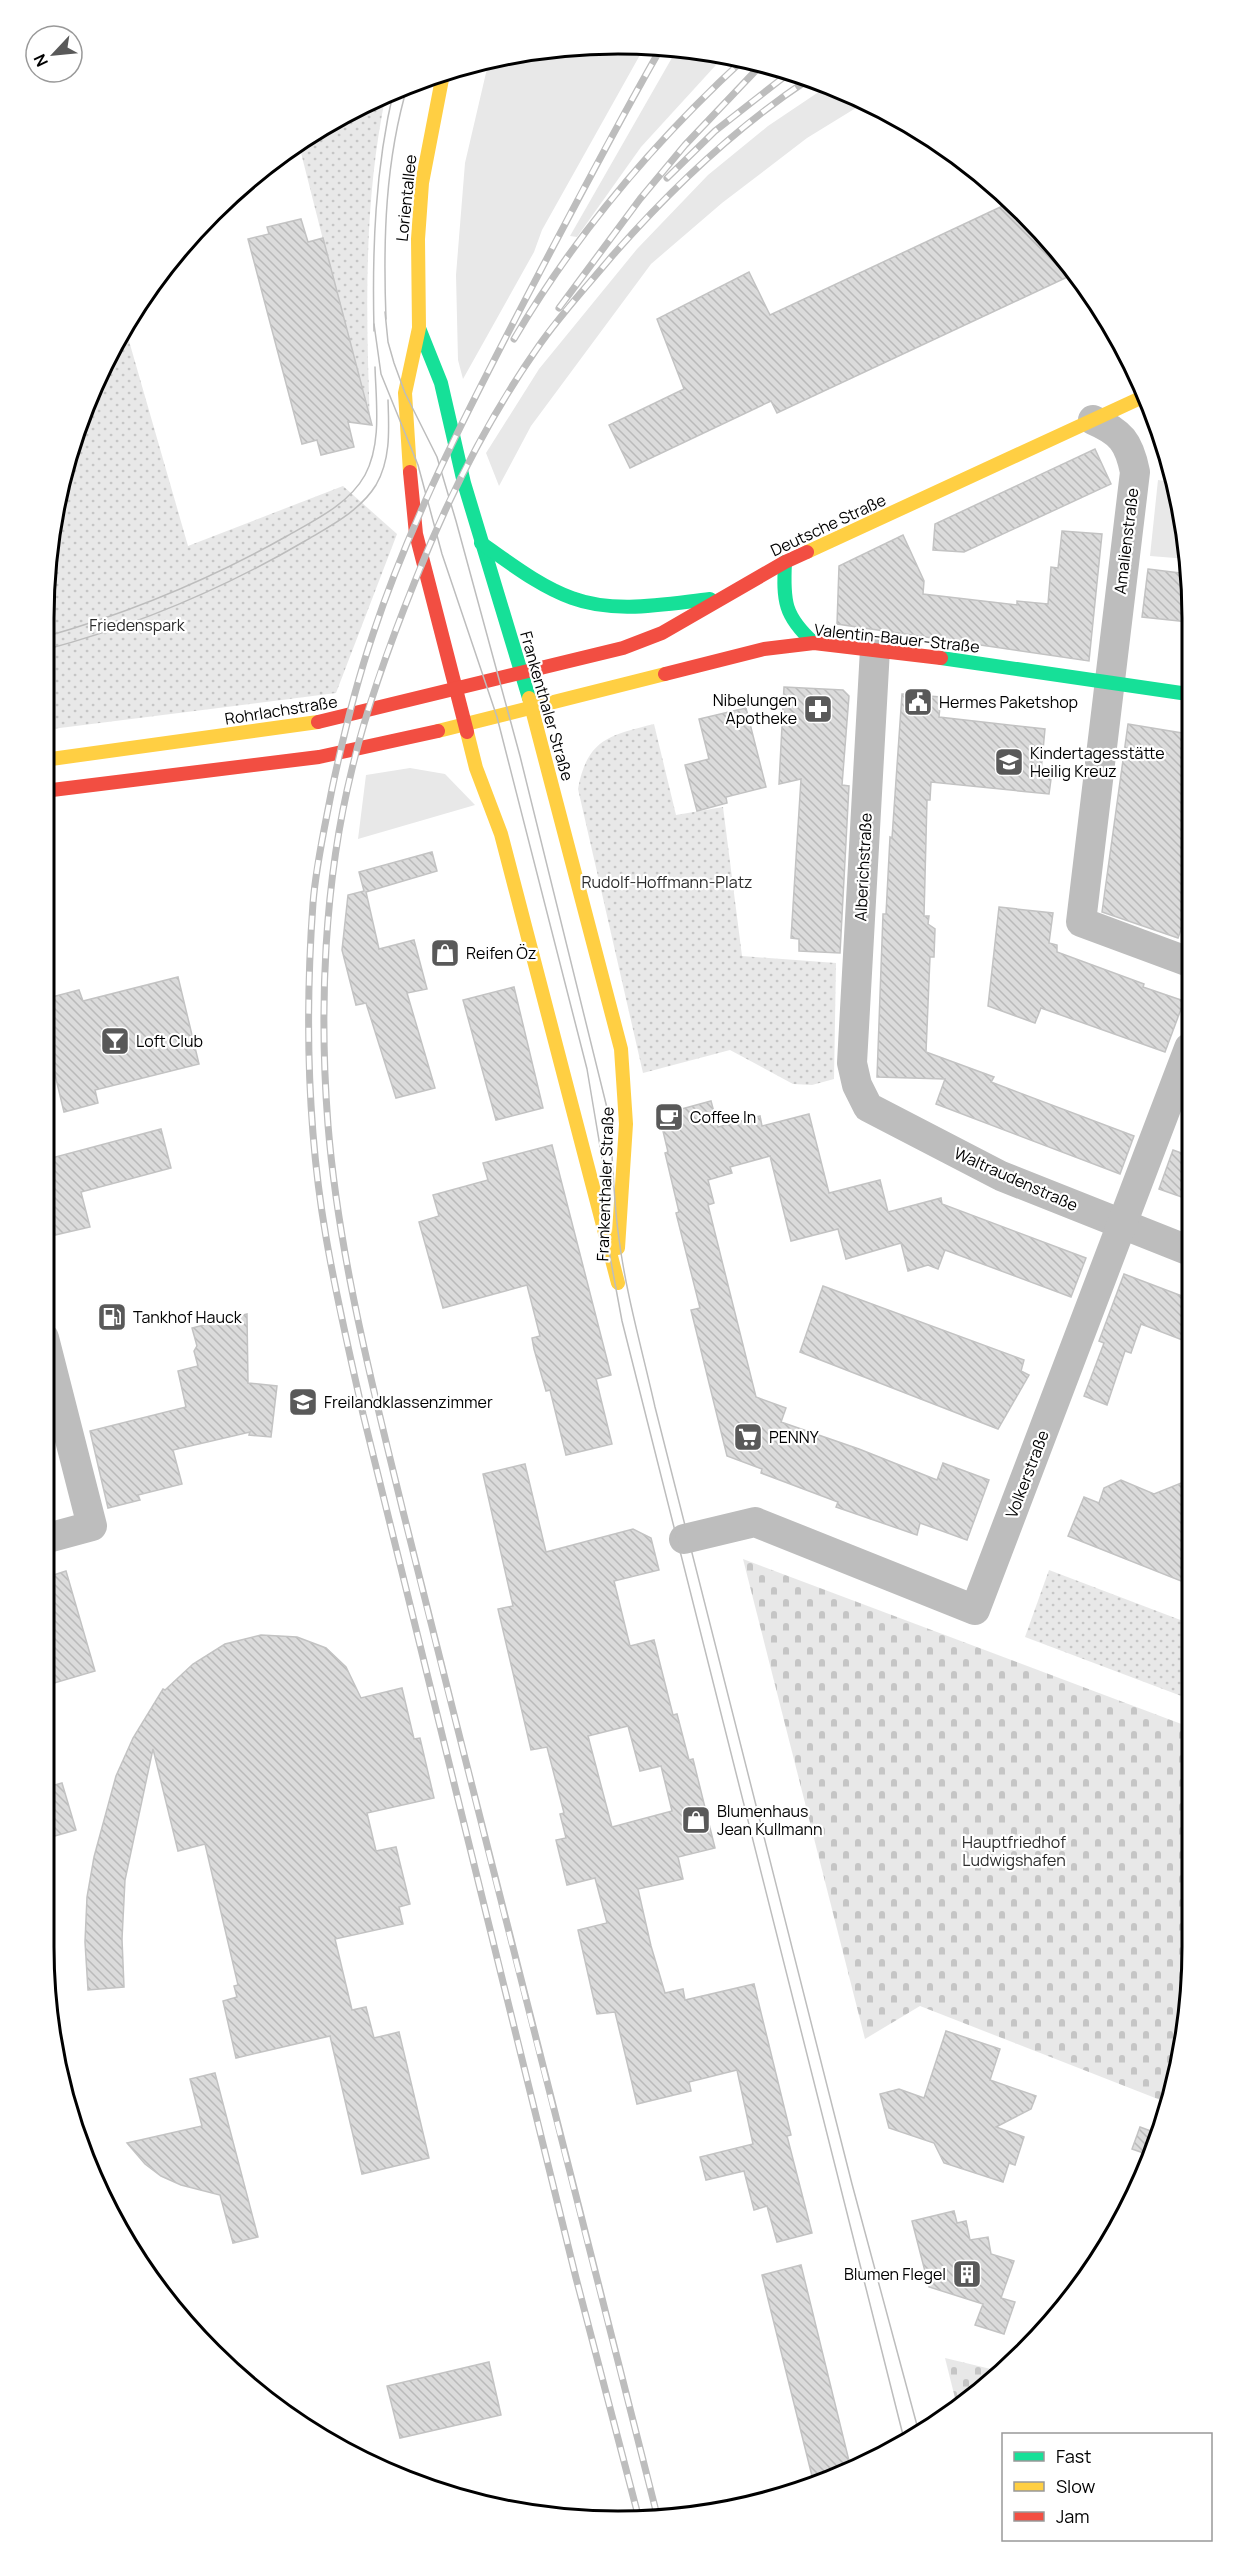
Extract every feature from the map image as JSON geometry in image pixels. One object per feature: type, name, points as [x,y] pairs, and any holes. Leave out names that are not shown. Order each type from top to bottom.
[{"type":"main road","name":"Lorientallee","points":[[419,328],[418,239],[422,183],[441,83]]},
{"type":"main road","name":"Frankenthaler Straße","points":[[419,328],[441,383],[464,483],[532,708],[621,1049],[626,1124],[618,1233],[618,1283],[501,834],[476,768],[416,534],[406,434],[405,393],[419,328]]},
{"type":"main road","name":"Deutsche Straße","points":[[521,674],[623,648],[662,633],[785,562],[1138,399]]},
{"type":"main road","points":[[481,543],[546,586],[578,601],[641,606],[724,597]]},
{"type":"main road","points":[[785,562],[783,598],[788,614],[795,627],[814,643]]},
{"type":"main road","name":"Valentin-Bauer-Straße","points":[[465,725],[764,649],[814,643],[875,649],[1182,693]]},
{"type":"main road","name":"Rohrlachstraße","points":[[54,759],[333,720],[521,674]]},
{"type":"main road","points":[[54,790],[319,757],[465,725]]},
{"type":"street","name":"Amalienstraße","points":[[1093,420],[1111,428],[1123,438],[1131,454],[1135,472],[1081,922],[1182,959]]},
{"type":"street","name":"Alberichstraße","points":[[857,1085],[852,1064],[875,649]]},
{"type":"street","name":"Volkerstraße","points":[[684,1539],[755,1522],[975,1610],[1182,1067]]},
{"type":"street","name":"Waltraudenstraße","points":[[857,1085],[868,1107],[1001,1176],[1182,1248]]},
{"type":"street","points":[[54,1377],[92,1526],[54,1536]]},
{"type":"green space","points":[[581,55],[640,55],[542,230],[534,252],[463,379],[458,360],[456,275],[465,163],[487,70]]},
{"type":"green space","points":[[672,57],[718,63],[641,147],[577,237],[570,236]]},
{"type":"green space","points":[[819,92],[857,107],[807,138],[722,203],[651,264],[531,426],[499,486],[486,453],[539,369],[637,249],[708,175],[768,126]]},
{"type":"green space","points":[[384,105],[373,176],[368,259],[370,425],[301,152],[336,130]]},
{"type":"green space","name":"Friedenspark","points":[[128,339],[188,546],[343,486],[397,534],[336,693],[54,729],[55,581],[65,508],[73,472],[97,402]]},
{"type":"green space","points":[[1158,480],[1165,481],[1179,558],[1150,556]]},
{"type":"green space","name":"Rudolf-Hoffmann-Platz","points":[[654,724],[676,815],[723,807],[742,956],[836,963],[834,1079],[812,1085],[793,1084],[730,1050],[643,1073],[578,789],[587,759],[594,749],[613,736]]},
{"type":"green space","points":[[410,768],[445,774],[475,805],[358,839],[366,775]]},
{"type":"green space","name":"Hauptfriedhof Ludwigshafen","points":[[743,1559],[1182,1724],[1181,1984],[1171,2057],[1161,2100],[920,2006],[865,2039]]},
{"type":"green space","points":[[1049,1570],[1182,1621],[1182,1696],[1025,1637]]},
{"type":"green space","points":[[945,2358],[992,2369],[961,2394],[955,2398]]},
{"type":"building","points":[[1003,206],[1042,246],[1067,277],[777,413],[771,401],[630,468],[609,425],[684,389],[657,319],[749,272],[770,315]]},
{"type":"building","points":[[301,219],[308,242],[323,238],[372,425],[348,422],[354,447],[321,455],[317,440],[302,444],[248,239],[269,234],[267,227]]},
{"type":"building","points":[[1095,449],[1111,484],[964,552],[933,550],[935,524]]},
{"type":"building","points":[[1062,531],[1102,534],[1089,661],[837,624],[839,566],[903,535],[924,581],[923,594],[1017,605],[1017,601],[1048,604],[1051,567],[1058,568]]},
{"type":"building","points":[[1148,569],[1180,573],[1182,621],[1142,617]]},
{"type":"building","points":[[784,687],[843,690],[849,696],[842,785],[849,786],[840,953],[799,951],[799,939],[791,938],[801,779],[779,784]]},
{"type":"building","points":[[902,694],[941,697],[939,717],[1045,729],[1041,771],[1052,772],[1049,794],[931,782],[930,800],[927,800],[924,916],[929,916],[928,924],[935,929],[934,957],[930,957],[926,1052],[994,1077],[991,1082],[1134,1136],[1120,1174],[936,1104],[945,1079],[877,1077],[883,914],[886,914]]},
{"type":"building","points":[[746,708],[766,787],[726,797],[727,803],[697,811],[685,765],[709,759],[699,719]]},
{"type":"building","points":[[1128,724],[1182,733],[1182,927],[1178,938],[1102,912]]},
{"type":"building","points":[[432,852],[437,871],[366,892],[379,949],[414,940],[427,989],[407,993],[435,1088],[396,1098],[366,1003],[356,1005],[342,950],[348,895],[364,891],[359,872]]},
{"type":"building","points":[[999,907],[1053,913],[1049,943],[1057,945],[1057,952],[1182,1000],[1182,1006],[1165,1052],[1041,1008],[1035,1023],[988,1006]]},
{"type":"building","points":[[178,977],[199,1064],[95,1090],[98,1103],[64,1112],[54,1070],[54,996],[79,990],[83,1001]]},
{"type":"building","points":[[514,987],[543,1108],[496,1120],[463,1000]]},
{"type":"building","points":[[711,1101],[718,1127],[760,1116],[762,1126],[809,1114],[829,1193],[880,1180],[888,1212],[941,1198],[942,1204],[1086,1258],[1071,1297],[945,1250],[938,1269],[928,1265],[908,1271],[901,1243],[846,1259],[838,1229],[791,1241],[770,1156],[730,1167],[732,1173],[708,1180],[714,1203],[708,1205],[756,1397],[786,1408],[781,1422],[859,1449],[937,1480],[943,1463],[989,1480],[967,1540],[920,1523],[917,1535],[836,1507],[838,1502],[761,1473],[762,1469],[727,1456],[691,1310],[700,1308],[676,1213],[679,1212],[665,1153],[668,1152],[663,1131],[678,1127],[674,1111]]},
{"type":"building","points":[[161,1129],[171,1168],[81,1192],[90,1227],[55,1235],[54,1157]]},
{"type":"building","points":[[552,1145],[611,1375],[596,1379],[612,1444],[566,1455],[550,1390],[546,1391],[534,1349],[532,1338],[540,1336],[527,1285],[443,1308],[419,1222],[439,1216],[433,1195],[488,1180],[483,1163]]},
{"type":"building","points":[[1173,1150],[1182,1153],[1182,1197],[1159,1189]]},
{"type":"building","points":[[1124,1274],[1182,1296],[1182,1340],[1141,1324],[1131,1353],[1125,1351],[1107,1405],[1084,1396],[1104,1343],[1099,1341]]},
{"type":"building","points":[[823,1286],[1024,1360],[1021,1371],[1029,1375],[998,1429],[800,1352]]},
{"type":"building","points":[[247,1314],[248,1383],[277,1386],[271,1437],[249,1435],[250,1432],[173,1450],[182,1484],[138,1495],[140,1500],[108,1508],[90,1431],[186,1407],[178,1371],[198,1366],[194,1351],[197,1346],[192,1328]]},
{"type":"building","points":[[525,1464],[546,1552],[633,1529],[651,1538],[659,1570],[614,1581],[630,1646],[654,1640],[673,1715],[677,1714],[689,1760],[693,1759],[715,1848],[678,1857],[683,1879],[638,1889],[651,1946],[665,1993],[683,1989],[685,2000],[754,1984],[791,2135],[787,2136],[812,2233],[777,2242],[767,2206],[754,2210],[744,2171],[706,2180],[700,2157],[753,2144],[737,2070],[689,2082],[691,2091],[637,2104],[615,2012],[597,2014],[578,1930],[607,1923],[595,1878],[567,1885],[556,1840],[566,1838],[560,1814],[564,1813],[547,1747],[531,1750],[498,1609],[513,1606],[483,1474]],"holes":[[[628,1726],[640,1771],[661,1766],[672,1811],[612,1827],[588,1736]]]},
{"type":"building","points":[[1121,1480],[1154,1494],[1182,1483],[1182,1581],[1068,1536],[1084,1497],[1099,1503],[1104,1488]]},
{"type":"building","points":[[66,1571],[95,1671],[54,1683],[54,1575]]},
{"type":"building","points":[[261,1635],[297,1637],[326,1648],[346,1667],[361,1698],[402,1688],[414,1739],[420,1738],[434,1798],[367,1813],[376,1851],[396,1847],[410,1904],[399,1907],[403,1924],[335,1939],[352,2010],[366,2007],[374,2038],[399,2032],[429,2158],[362,2174],[330,2036],[236,2058],[223,2001],[237,1997],[234,1986],[238,1985],[205,1844],[178,1851],[153,1749],[125,1880],[122,1939],[124,1987],[88,1990],[85,1942],[87,1897],[94,1857],[116,1776],[133,1738],[163,1689],[165,1690],[193,1664],[225,1644]]},
{"type":"building","points":[[62,1783],[76,1830],[54,1836],[54,1785]]},
{"type":"building","points":[[946,2031],[1000,2049],[990,2080],[1036,2096],[1031,2109],[996,2127],[1024,2137],[1015,2165],[1009,2163],[1003,2182],[944,2163],[934,2143],[889,2128],[880,2094],[899,2089],[924,2098]]},
{"type":"building","points":[[215,2073],[258,2237],[233,2243],[220,2195],[181,2185],[161,2176],[145,2164],[127,2143],[202,2126],[190,2079]]},
{"type":"building","points":[[1140,2127],[1151,2131],[1143,2153],[1132,2149]]},
{"type":"building","name":"Blumen Flegel","points":[[954,2211],[957,2223],[966,2221],[970,2240],[988,2237],[991,2254],[1014,2261],[1001,2298],[1015,2302],[1004,2334],[975,2325],[983,2304],[929,2287],[912,2221]]},
{"type":"building","points":[[801,2265],[849,2461],[812,2476],[762,2275]]},
{"type":"building","points":[[489,2362],[501,2415],[400,2438],[387,2386]]},
{"type":"tram line","points":[[386,319],[387,201],[394,142],[405,96]]},
{"type":"tram line","points":[[374,331],[376,209],[391,102]]},
{"type":"tram line","points":[[385,312],[388,342],[394,363],[405,393],[437,457],[520,756],[609,1116],[618,1231],[639,1342],[852,2184],[917,2425]]},
{"type":"tram line","points":[[374,324],[381,374],[418,465],[442,554],[497,717],[587,1069],[603,1164],[609,1251],[622,1321],[903,2433]]},
{"type":"tram line","points":[[54,634],[138,606],[198,581],[258,552],[341,503],[365,475],[374,450],[377,422],[375,367]]},
{"type":"tram line","points":[[54,647],[145,618],[210,590],[274,558],[344,517],[362,503],[381,475],[388,444],[388,400]]},
{"type":"railway","points":[[637,2510],[576,2278],[348,1348],[330,1259],[315,1154],[309,1070],[309,987],[316,874],[336,769],[350,711],[388,591],[423,507],[482,384],[591,175],[657,55]]},
{"type":"railway","points":[[514,339],[563,263],[619,190],[680,122],[736,67]]},
{"type":"railway","points":[[559,308],[640,199],[685,145],[755,71]]},
{"type":"railway","points":[[667,178],[715,131],[782,79]]},
{"type":"railway","points":[[656,2510],[426,1604],[360,1329],[344,1248],[328,1125],[324,1036],[326,946],[335,856],[358,745],[372,698],[427,551],[469,461],[519,375],[547,335],[635,230],[730,138],[801,85]]},
{"type":"traffic: fast","points":[[419,328],[441,383],[464,483],[529,698]]},
{"type":"traffic: fast","points":[[481,543],[548,587],[588,603],[623,607],[710,599]]},
{"type":"traffic: fast","points":[[785,562],[785,598],[791,616],[814,643]]},
{"type":"traffic: fast","points":[[941,658],[1182,693]]},
{"type":"traffic: slow","points":[[410,472],[405,393],[419,328],[418,239],[422,183],[441,83]]},
{"type":"traffic: slow","points":[[807,552],[1138,399]]},
{"type":"traffic: slow","points":[[438,731],[665,674]]},
{"type":"traffic: slow","points":[[529,698],[621,1049],[626,1124],[618,1248]]},
{"type":"traffic: slow","points":[[54,759],[318,722]]},
{"type":"traffic: slow","points":[[467,732],[476,768],[501,834],[618,1283]]},
{"type":"traffic: jam","points":[[410,472],[416,534],[467,732]]},
{"type":"traffic: jam","points":[[318,722],[623,648],[662,633],[785,562],[807,552]]},
{"type":"traffic: jam","points":[[665,674],[764,649],[814,643],[941,658]]},
{"type":"traffic: jam","points":[[54,790],[319,757],[438,731]]},
{"type":"place","name":"Hermes Paketshop","points":[[918,702]]},
{"type":"place","name":"Nibelungen Apotheke","points":[[818,709]]},
{"type":"place","name":"Kindertagesstätte Heilig Kreuz","points":[[1009,762]]},
{"type":"place","name":"Reifen Öz","points":[[445,953]]},
{"type":"place","name":"Loft Club","points":[[115,1041]]},
{"type":"place","name":"Coffee In","points":[[669,1117]]},
{"type":"place","name":"Tankhof Hauck","points":[[112,1317]]},
{"type":"place","name":"Freilandklassenzimmer","points":[[303,1402]]},
{"type":"place","name":"PENNY","points":[[748,1437]]},
{"type":"place","name":"Blumenhaus Jean Kullmann","points":[[696,1820]]},
{"type":"place","name":"Blumen Flegel","points":[[967,2274]]}]
